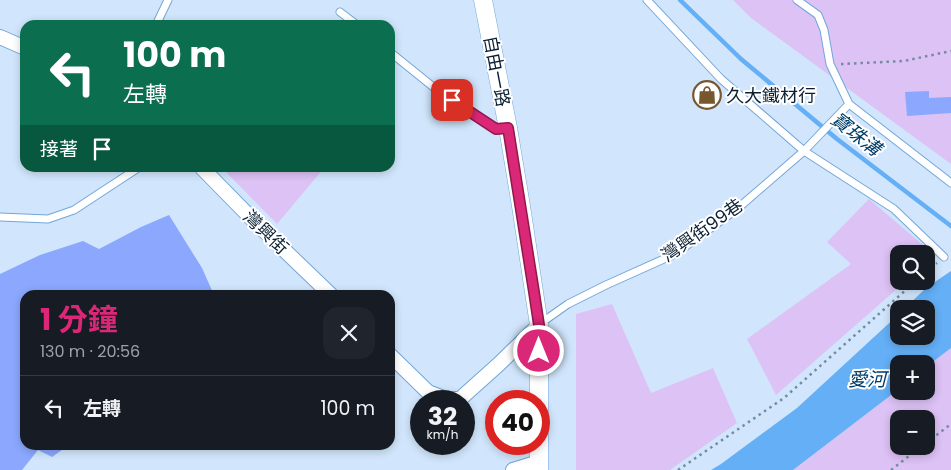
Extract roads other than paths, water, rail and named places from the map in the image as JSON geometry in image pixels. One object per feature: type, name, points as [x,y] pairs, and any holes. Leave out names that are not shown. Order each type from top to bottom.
[{"type":"street","name":"自由一路","points":[[482,0],[508,128],[539,325],[539,466]]},
{"type":"street","points":[[0,36],[20,46]]},
{"type":"street","name":"灣興街","points":[[206,172],[326,290]]},
{"type":"street","points":[[395,360],[428,392],[446,399],[460,398],[539,325]]},
{"type":"street","points":[[513,470],[539,466]]},
{"type":"lane","points":[[158,20],[168,0]]},
{"type":"lane","points":[[647,0],[721,79],[804,150],[894,210],[944,256]]},
{"type":"lane","points":[[797,0],[818,15],[824,30],[830,64],[849,104],[951,183]]},
{"type":"lane","points":[[340,12],[350,20]]},
{"type":"lane","points":[[395,56],[437,90],[496,129],[508,128]]},
{"type":"lane","name":"灣興街99巷","points":[[539,325],[568,304],[606,284],[675,254],[737,209],[804,150],[849,104]]},
{"type":"lane","points":[[0,217],[48,219],[74,210],[132,172]]},
{"type":"water","name":"愛河","points":[[951,271],[951,348],[935,360],[935,355],[890,355],[890,396],[793,470],[711,470],[797,408],[890,322],[890,345],[935,345],[935,300],[913,300],[924,290],[935,290],[935,282]]},
{"type":"waterway","name":"寶珠溝","points":[[680,0],[741,59],[837,139],[951,226]]},
{"type":"place","name":"久大鐵材行","points":[[707,95]]}]
